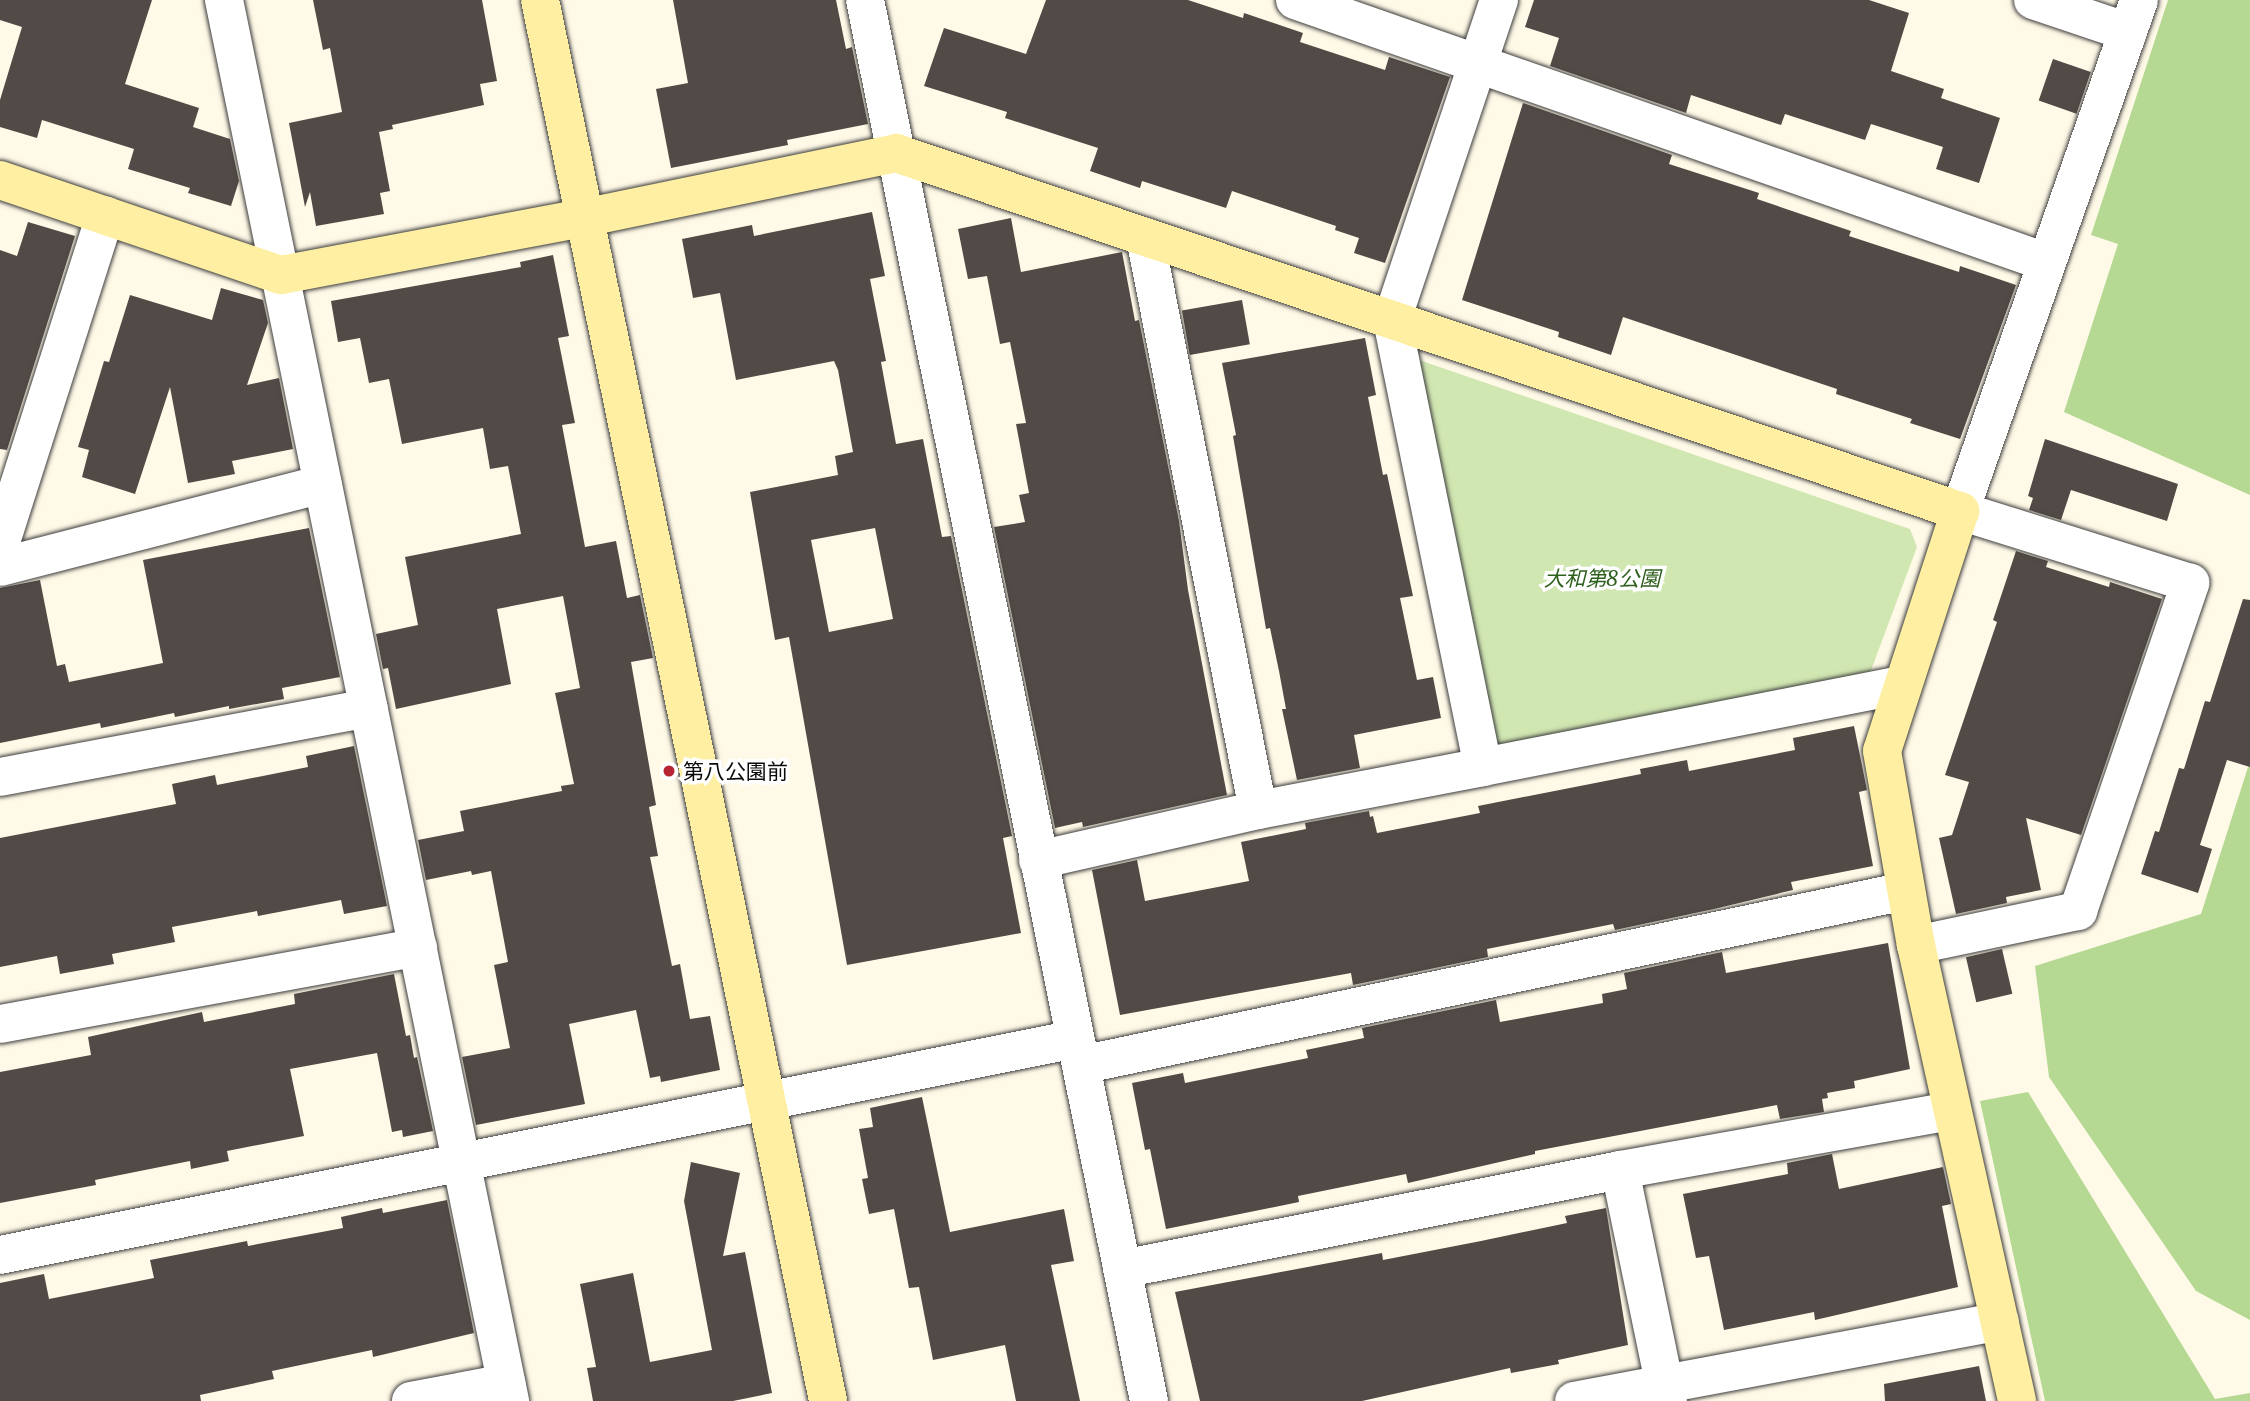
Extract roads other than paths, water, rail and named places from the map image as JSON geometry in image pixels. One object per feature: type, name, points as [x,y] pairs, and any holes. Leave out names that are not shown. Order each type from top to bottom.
[{"type":"street","points":[[224,0],[508,1392],[411,1401]]},
{"type":"street","points":[[540,0],[828,1401]]},
{"type":"street","points":[[864,0],[1149,1401]]},
{"type":"street","points":[[1296,0],[2046,262]]},
{"type":"street","points":[[1483,767],[1392,320],[1499,0]]},
{"type":"street","points":[[2017,1401],[1916,945],[1882,751],[1960,511],[2134,16],[2033,0]]},
{"type":"street","points":[[0,180],[281,275],[583,218],[896,153],[1960,511],[2190,583],[2078,911],[1916,945]]},
{"type":"street","points":[[0,545],[104,215]]},
{"type":"street","points":[[1145,237],[1258,810]]},
{"type":"street","points":[[0,567],[323,484]]},
{"type":"street","points":[[1038,860],[1258,810],[1902,685]]},
{"type":"street","points":[[0,777],[369,708]]},
{"type":"street","points":[[0,1255],[767,1101],[1078,1052],[1905,891]]},
{"type":"street","points":[[0,1024],[418,947]]},
{"type":"street","points":[[1122,1269],[1620,1170],[1952,1111]]},
{"type":"street","points":[[1620,1170],[1666,1392]]},
{"type":"street","points":[[1574,1401],[1666,1392],[2000,1321]]},
{"type":"place","name":"第八公園前","points":[[669,771]]},
{"type":"park label","name":"大和第8公園","points":[[1602,578]]}]
